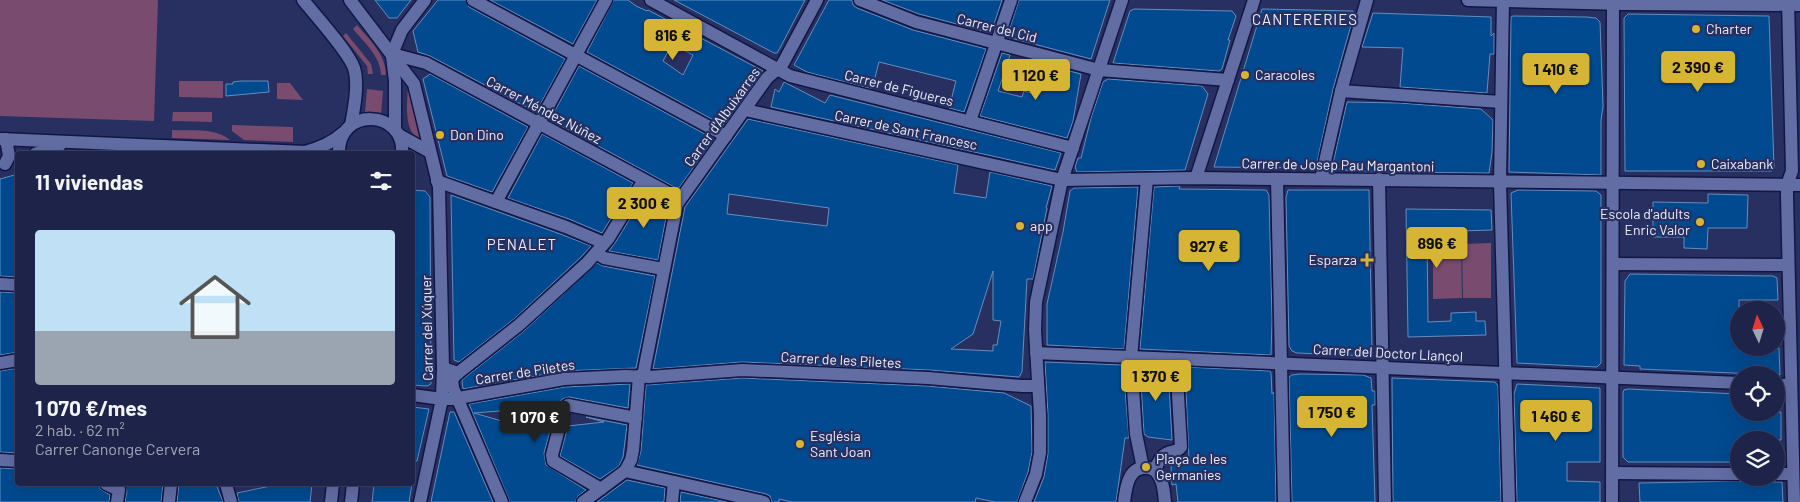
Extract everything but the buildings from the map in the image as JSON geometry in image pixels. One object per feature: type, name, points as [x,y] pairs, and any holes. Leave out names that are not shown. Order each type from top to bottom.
[{"type":"street","points":[[303,0],[354,67],[354,100],[348,128],[341,139],[339,151]]},
{"type":"street","name":"Carrer del Xúquer","points":[[350,0],[414,84],[440,193],[442,399],[420,502]]},
{"type":"street","points":[[397,133],[396,81],[392,54],[402,30],[425,0]]},
{"type":"street","points":[[473,0],[726,136]]},
{"type":"street","points":[[496,202],[606,0]]},
{"type":"street","name":"Carrer de Figueres","points":[[651,0],[790,76],[1073,148]]},
{"type":"street","name":"Carrer d'Albuixarres","points":[[636,418],[641,376],[675,210],[680,199],[767,78],[785,60],[817,0]]},
{"type":"street","name":"Carrer del Cid","points":[[860,0],[916,22],[1099,70],[1228,80]]},
{"type":"street","points":[[970,122],[1010,0]]},
{"type":"street","points":[[1025,502],[1036,474],[1039,460],[1036,302],[1062,180],[1122,0]]},
{"type":"street","points":[[1196,178],[1254,0]]},
{"type":"street","points":[[1321,179],[1341,91],[1367,0]]},
{"type":"street","points":[[1468,0],[1792,3],[1792,171],[1794,185],[1788,265],[1794,502]]},
{"type":"street","points":[[1503,0],[1500,182],[1509,502]]},
{"type":"street","points":[[1612,502],[1613,2]]},
{"type":"street","name":"Carrer Méndez Núñez","points":[[392,54],[426,63],[680,199]]},
{"type":"street","points":[[1341,91],[1501,102]]},
{"type":"street","name":"Carrer de Sant Francesc","points":[[745,110],[1062,180]]},
{"type":"street","points":[[312,151],[336,140],[348,128],[363,119],[377,119],[390,125],[402,142],[402,151]]},
{"type":"street","points":[[397,133],[430,152]]},
{"type":"street","points":[[8,163],[9,156],[3,139],[69,142],[82,148],[148,145],[268,151]]},
{"type":"street","points":[[43,151],[69,142]]},
{"type":"street","name":"Carrer de Josep Pau Margantoni","points":[[1062,180],[1196,178],[1379,179],[1794,185]]},
{"type":"street","points":[[1147,179],[1131,358],[1136,434],[1149,469],[1161,480],[1165,502]]},
{"type":"street","points":[[1277,179],[1284,502]]},
{"type":"street","points":[[1379,179],[1384,502]]},
{"type":"street","points":[[502,502],[458,398],[452,382],[453,377],[520,326],[581,270],[600,248],[644,180]]},
{"type":"street","points":[[437,181],[566,227],[600,248],[604,258],[663,269]]},
{"type":"street","points":[[1613,264],[1788,265]]},
{"type":"street","points":[[0,284],[15,285]]},
{"type":"street","name":"Carrer del Doctor Llançol","points":[[1036,353],[1730,383]]},
{"type":"street","points":[[0,363],[15,360]]},
{"type":"street","points":[[1124,502],[1128,480],[1134,471],[1149,469],[1168,452],[1178,451],[1181,447],[1176,360]]},
{"type":"street","points":[[443,368],[458,372]]},
{"type":"street","name":"Carrer de les Piletes","points":[[641,376],[742,370],[928,378],[1038,386]]},
{"type":"street","name":"Carrer de Piletes","points":[[415,395],[442,399],[458,398],[559,379],[641,376]]},
{"type":"street","points":[[1785,385],[1791,385]]},
{"type":"street","points":[[583,502],[601,489],[625,471],[631,460],[636,418],[568,405],[564,409],[552,455],[553,461],[601,489]]},
{"type":"street","points":[[0,460],[15,462]]},
{"type":"street","points":[[625,471],[764,502]]},
{"type":"street","points":[[1613,473],[1730,474]]},
{"type":"street","points":[[1785,474],[1793,474]]},
{"type":"street","points":[[672,502],[674,482]]},
{"type":"street","points":[[110,486],[119,490],[117,502]]},
{"type":"street","points":[[169,502],[171,486]]},
{"type":"street","points":[[228,486],[230,502]]},
{"type":"street","points":[[331,502],[333,486]]},
{"type":"street","points":[[351,502],[353,486]]},
{"type":"shaded area","points":[[0,0],[158,0],[154,121],[0,116]]},
{"type":"shaded area","points":[[357,25],[380,54],[386,75],[381,75],[375,56],[353,29]]},
{"type":"shaded area","points":[[346,33],[371,64],[373,74],[368,74],[367,66],[343,36]]},
{"type":"shaded area","points":[[179,81],[223,81],[223,98],[179,97]]},
{"type":"shaded area","points":[[277,83],[290,83],[303,100],[277,99]]},
{"type":"shaded area","points":[[408,87],[422,142],[416,138],[409,125],[407,110]]},
{"type":"shaded area","points":[[367,89],[383,91],[381,115],[365,113]]},
{"type":"shaded area","points":[[173,112],[212,112],[212,122],[172,121]]},
{"type":"shaded area","points":[[232,125],[293,127],[293,142],[244,140],[232,131]]},
{"type":"shaded area","points":[[172,130],[210,131],[230,140],[172,138]]},
{"type":"shaded area","points":[[1491,243],[1491,298],[1463,298],[1462,244]]},
{"type":"shaded area","points":[[1433,244],[1461,244],[1462,298],[1433,299]]},
{"type":"place","name":"Charter","points":[[1696,29]]},
{"type":"place","name":"Caracoles","points":[[1245,75]]},
{"type":"place","name":"Don Dino","points":[[440,135]]},
{"type":"place","name":"Caixabank","points":[[1701,164]]},
{"type":"place","name":"Escola d'adults Enric Valor","points":[[1700,222]]},
{"type":"place","name":"app","points":[[1020,226]]},
{"type":"place","name":"Esparza","points":[[1367,260]]},
{"type":"place","name":"Església Sant Joan","points":[[800,444]]},
{"type":"place","name":"Plaça de les Germanies","points":[[1146,467]]},
{"type":"district","name":"CANTERERIES","points":[[1305,20]]},
{"type":"district","name":"PENALET","points":[[522,245]]}]
